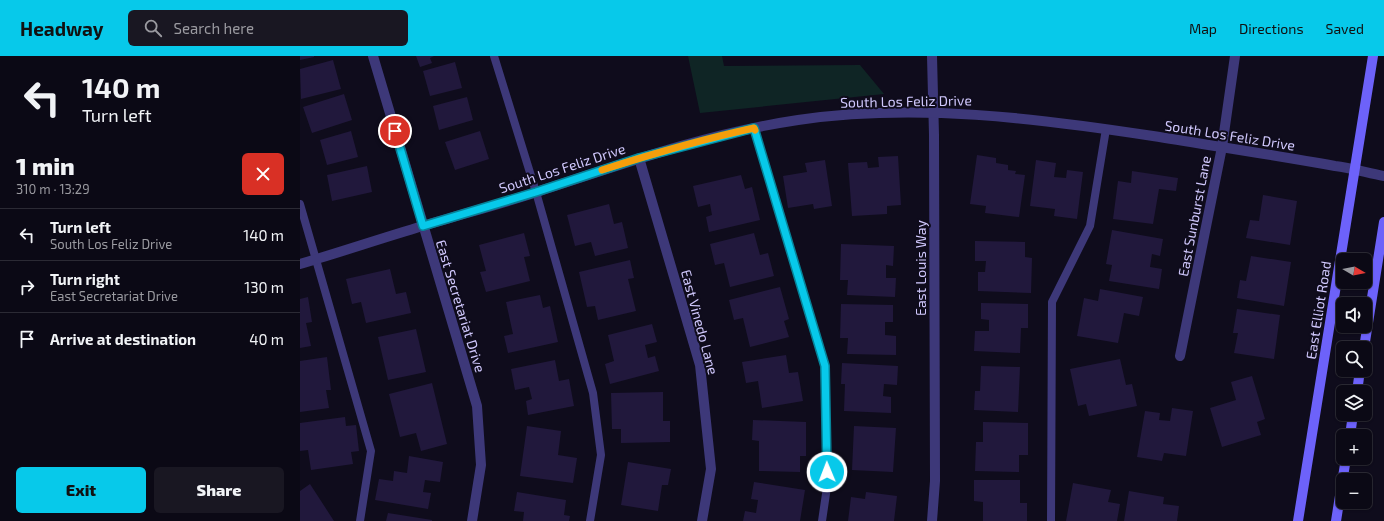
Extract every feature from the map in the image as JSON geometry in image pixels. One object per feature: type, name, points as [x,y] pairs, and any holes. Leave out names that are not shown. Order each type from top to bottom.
[{"type":"main road","name":"East Elliot Road","points":[[1298,521],[1373,56]]},
{"type":"main road","points":[[1365,341],[1384,222]]},
{"type":"main road","points":[[1336,521],[1345,465]]},
{"type":"street","name":"East Secretariat Drive","points":[[373,56],[477,406],[481,464],[472,521]]},
{"type":"street","name":"East Louis Way","points":[[932,56],[934,114],[935,481],[932,521]]},
{"type":"street","name":"East Sunburst Lane","points":[[1180,356],[1222,147],[1235,56]]},
{"type":"street","name":"South Los Feliz Drive","points":[[300,264],[536,192],[639,158],[754,128],[797,120],[840,115],[886,113],[993,115],[1106,129],[1222,147],[1355,169],[1384,176]]},
{"type":"street","name":"East Vinedo Lane","points":[[639,158],[700,365],[711,469],[702,521]]},
{"type":"lane","points":[[494,56],[536,192],[593,393],[601,456],[590,521]]},
{"type":"lane","points":[[754,128],[825,366],[827,487],[822,521]]},
{"type":"lane","points":[[1051,521],[1052,302],[1090,226],[1106,129]]},
{"type":"lane","points":[[300,204],[371,451],[360,521]]},
{"type":"green space","points":[[688,56],[722,56],[724,66],[860,65],[884,94],[700,113]]},
{"type":"building","points":[[300,56],[314,56],[314,57],[300,60]]},
{"type":"building","points":[[416,56],[434,56],[430,58],[432,63],[420,67]]},
{"type":"building","points":[[333,60],[341,89],[301,99],[300,69]]},
{"type":"building","points":[[455,62],[462,88],[430,96],[423,71]]},
{"type":"building","points":[[344,94],[352,120],[312,133],[303,107]]},
{"type":"building","points":[[467,97],[473,120],[439,130],[433,106]]},
{"type":"building","points":[[351,131],[358,157],[327,165],[320,140]]},
{"type":"building","points":[[480,131],[489,159],[455,170],[445,142]]},
{"type":"building","points":[[977,155],[996,158],[996,163],[1008,165],[1008,170],[1016,171],[1015,174],[1025,175],[1019,217],[985,213],[986,206],[970,204]]},
{"type":"building","points":[[898,156],[901,205],[887,206],[887,214],[852,216],[848,163],[867,162],[868,168],[879,167],[878,157]]},
{"type":"building","points":[[825,160],[832,206],[814,209],[813,204],[788,208],[783,176],[807,172],[805,163]]},
{"type":"building","points":[[1036,160],[1056,163],[1054,177],[1066,178],[1067,170],[1083,172],[1077,219],[1054,216],[1055,209],[1030,206]]},
{"type":"building","points":[[367,166],[372,192],[332,201],[327,175]]},
{"type":"building","points":[[1132,171],[1178,178],[1176,191],[1159,189],[1153,224],[1113,219],[1118,181],[1131,183]]},
{"type":"building","points":[[741,175],[745,189],[752,187],[760,220],[709,232],[706,217],[712,215],[710,204],[698,207],[693,186]]},
{"type":"building","points":[[1263,195],[1297,201],[1290,245],[1246,238],[1250,220],[1259,221]]},
{"type":"building","points":[[609,204],[614,224],[622,222],[628,248],[595,256],[591,242],[575,246],[567,215]]},
{"type":"building","points":[[1112,230],[1163,239],[1160,256],[1152,254],[1150,267],[1162,269],[1159,289],[1109,281],[1112,265],[1106,264]]},
{"type":"building","points":[[524,233],[530,256],[524,257],[530,281],[486,292],[480,272],[486,271],[479,245]]},
{"type":"building","points":[[754,233],[760,255],[768,253],[774,276],[730,287],[724,263],[715,265],[710,244]]},
{"type":"building","points":[[975,241],[1025,242],[1025,257],[1032,258],[1031,293],[978,291],[978,272],[985,272],[986,261],[975,261]]},
{"type":"building","points":[[841,244],[894,246],[893,266],[886,265],[886,278],[896,278],[895,297],[847,295],[848,280],[840,280]]},
{"type":"building","points":[[1251,256],[1291,262],[1284,306],[1237,298],[1240,280],[1246,281]]},
{"type":"building","points":[[630,260],[634,278],[628,279],[636,311],[598,320],[595,306],[587,307],[579,272]]},
{"type":"building","points":[[390,269],[396,294],[406,292],[411,313],[366,323],[361,302],[352,304],[346,279]]},
{"type":"building","points":[[780,287],[789,319],[784,321],[789,337],[750,347],[743,318],[734,320],[729,300]]},
{"type":"building","points":[[1100,289],[1143,297],[1139,316],[1124,313],[1118,343],[1077,336],[1084,298],[1098,301]]},
{"type":"building","points":[[540,295],[543,308],[550,306],[558,342],[508,353],[504,336],[513,334],[506,302]]},
{"type":"building","points":[[308,297],[312,322],[306,323],[311,346],[300,348],[300,299]]},
{"type":"building","points":[[981,303],[1028,304],[1028,328],[1021,328],[1020,353],[974,351],[975,331],[989,331],[989,320],[981,319]]},
{"type":"building","points":[[841,304],[893,305],[893,322],[885,322],[885,335],[896,336],[896,355],[847,354],[848,338],[840,338]]},
{"type":"building","points":[[1237,309],[1280,315],[1274,359],[1234,353],[1238,333],[1233,333]]},
{"type":"building","points":[[652,324],[657,342],[645,345],[648,358],[655,356],[659,371],[610,384],[605,364],[614,361],[608,335]]},
{"type":"building","points":[[416,329],[426,372],[388,380],[378,337]]},
{"type":"building","points":[[786,355],[789,373],[798,372],[803,401],[762,408],[758,381],[746,383],[742,362]]},
{"type":"building","points":[[327,357],[331,390],[326,390],[329,408],[300,412],[300,361]]},
{"type":"building","points":[[1120,359],[1126,385],[1132,384],[1137,406],[1089,416],[1086,404],[1078,406],[1070,369]]},
{"type":"building","points":[[555,360],[559,381],[569,379],[574,406],[528,415],[526,401],[532,399],[529,387],[515,390],[511,369]]},
{"type":"building","points":[[842,363],[898,366],[897,385],[884,384],[883,396],[891,397],[891,413],[844,411],[845,384],[841,384]]},
{"type":"building","points":[[981,366],[1020,367],[1018,412],[974,410],[975,391],[980,391]]},
{"type":"building","points":[[1252,376],[1265,419],[1257,422],[1261,435],[1222,447],[1210,408],[1236,400],[1231,382]]},
{"type":"building","points":[[432,383],[447,444],[421,451],[416,433],[400,437],[389,394]]},
{"type":"building","points":[[663,392],[663,421],[670,421],[670,442],[621,443],[621,429],[612,429],[611,393]]},
{"type":"building","points":[[1172,408],[1193,411],[1186,456],[1164,453],[1162,461],[1137,457],[1145,411],[1160,413],[1159,420],[1170,421]]},
{"type":"building","points":[[345,417],[346,426],[356,425],[359,451],[351,452],[353,464],[311,470],[308,450],[300,451],[300,423]]},
{"type":"building","points":[[753,420],[806,422],[806,456],[800,456],[800,472],[759,471],[759,441],[752,440]]},
{"type":"building","points":[[983,422],[1028,423],[1028,455],[1019,455],[1019,472],[975,471],[976,442],[983,442]]},
{"type":"building","points":[[527,426],[561,431],[558,455],[577,458],[573,483],[520,476]]},
{"type":"building","points":[[854,426],[896,428],[893,472],[852,470]]},
{"type":"building","points":[[409,456],[443,462],[440,482],[425,480],[423,492],[431,493],[428,509],[375,500],[379,479],[393,481],[394,471],[407,473]]},
{"type":"building","points":[[628,462],[671,469],[668,485],[662,485],[658,511],[621,505]]},
{"type":"building","points":[[974,480],[1020,480],[1020,503],[1027,503],[1027,521],[983,521],[983,502],[974,501]]},
{"type":"building","points":[[754,482],[805,490],[800,521],[743,521],[745,511],[756,513],[758,500],[751,499]]},
{"type":"building","points":[[1073,483],[1111,490],[1108,502],[1120,504],[1117,521],[1066,521]]},
{"type":"building","points":[[310,484],[334,521],[300,521],[300,491]]},
{"type":"building","points":[[1129,491],[1164,497],[1163,504],[1179,506],[1177,521],[1124,521]]},
{"type":"building","points":[[517,492],[566,500],[564,515],[570,516],[569,521],[523,521],[524,512],[514,511]]},
{"type":"building","points":[[866,492],[897,496],[894,521],[848,521],[851,497],[865,499]]},
{"type":"building","points":[[388,513],[432,520],[432,521],[386,521]]},
{"type":"slow traffic","points":[[602,170],[639,158],[732,133],[754,128],[755,130]]},
{"type":"route","points":[[395,131],[423,226],[536,192],[639,158],[754,128],[825,366],[827,472]]}]
